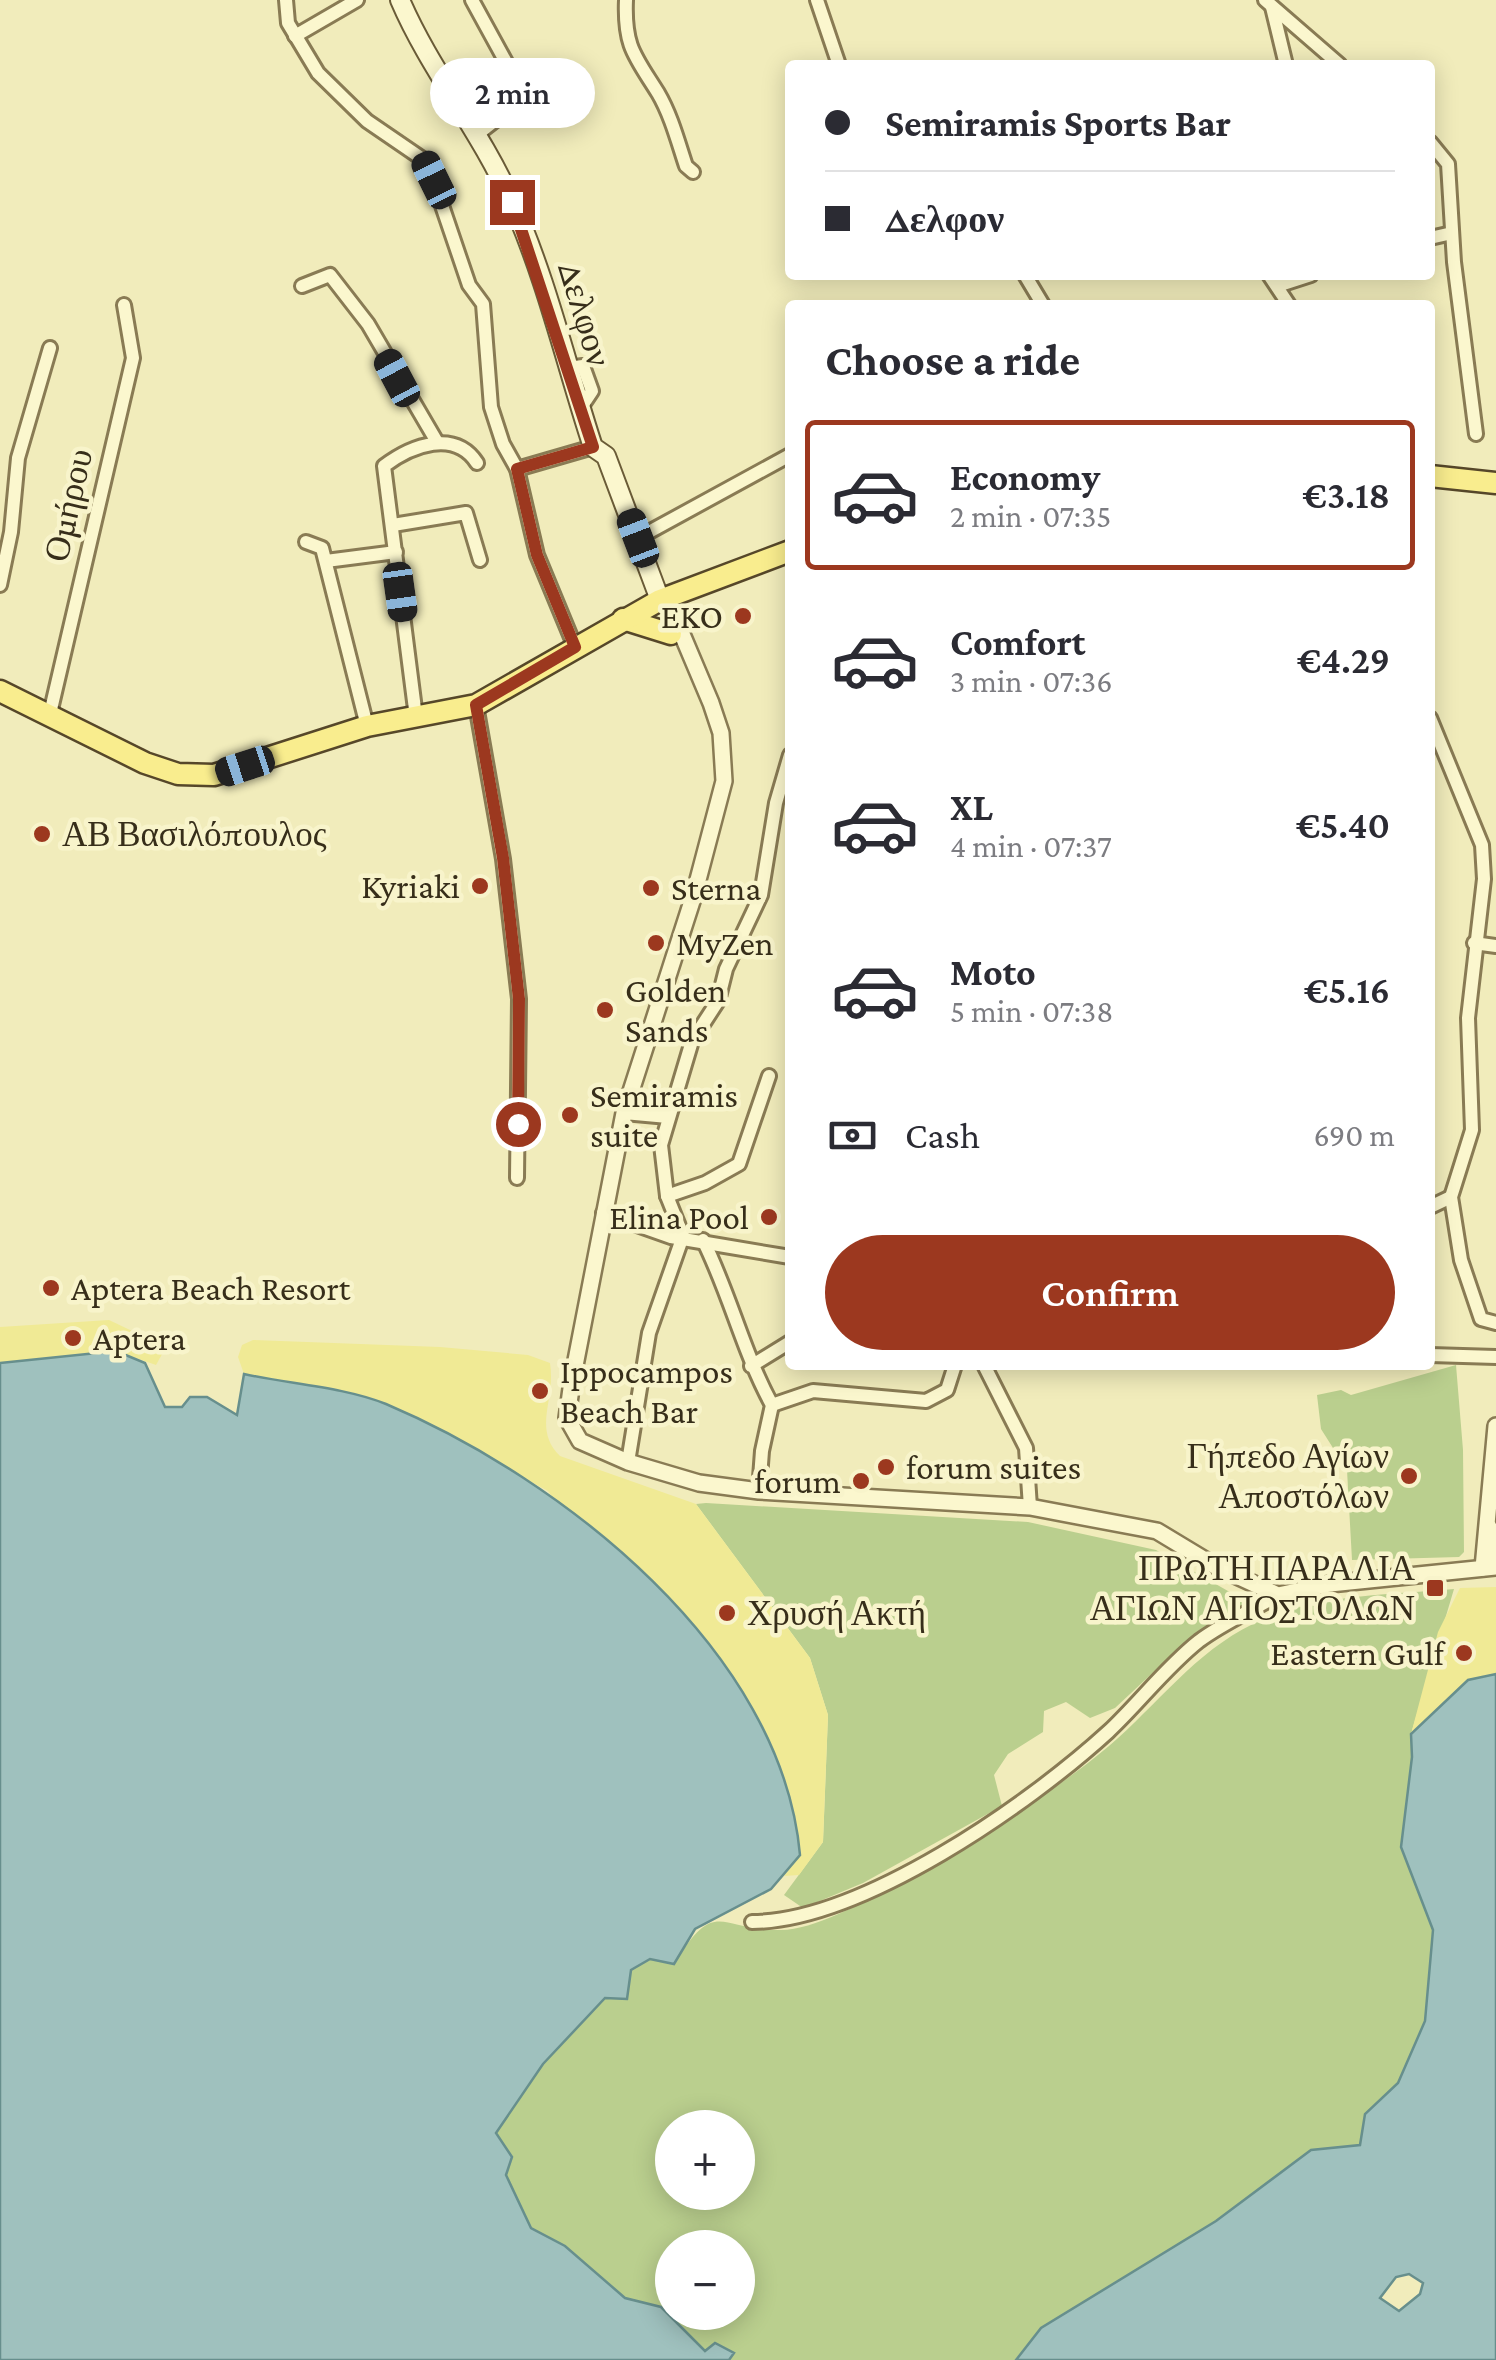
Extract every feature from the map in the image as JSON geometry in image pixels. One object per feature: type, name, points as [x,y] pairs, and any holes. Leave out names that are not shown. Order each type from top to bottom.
[{"type":"main road","name":"Δελφον","points":[[400,0],[479,134],[531,250],[580,409],[587,449],[606,456],[660,600]]},
{"type":"main road","points":[[1435,477],[1496,483]]},
{"type":"main road","points":[[0,691],[145,764],[198,776],[214,775],[367,726],[476,705],[660,600],[785,553]]},
{"type":"main road","points":[[624,619],[671,634]]},
{"type":"street","points":[[286,0],[287,20],[318,73],[367,121],[424,160],[468,285],[483,304],[491,408],[503,444],[517,469],[537,555],[575,647]]},
{"type":"street","points":[[295,36],[357,0]]},
{"type":"street","points":[[472,0],[526,97],[479,134]]},
{"type":"street","points":[[626,0],[625,34],[632,55],[658,94],[686,166],[693,172]]},
{"type":"street","points":[[818,0],[837,60]]},
{"type":"street","points":[[1269,4],[1285,60]]},
{"type":"street","points":[[1269,4],[1334,60]]},
{"type":"street","points":[[1435,148],[1448,164],[1452,233],[1476,434]]},
{"type":"street","points":[[1435,237],[1452,233]]},
{"type":"street","points":[[302,286],[330,275],[368,324],[438,442]]},
{"type":"street","name":"Ομήρου","points":[[50,718],[132,358],[124,305]]},
{"type":"street","points":[[0,586],[11,532],[18,458],[50,348]]},
{"type":"street","points":[[416,717],[384,466],[438,442],[453,442],[468,450],[476,464]]},
{"type":"street","points":[[517,469],[587,449]]},
{"type":"street","points":[[638,538],[785,457]]},
{"type":"street","points":[[393,524],[466,513],[480,560]]},
{"type":"street","points":[[306,542],[322,548],[367,726]]},
{"type":"street","points":[[326,561],[396,552]]},
{"type":"street","points":[[660,600],[659,618],[690,659]]},
{"type":"street","points":[[660,600],[673,614],[720,733],[723,793],[624,1113],[567,1418],[580,1441],[628,1462],[699,1483],[760,1491],[1030,1507],[1158,1532],[1278,1596]]},
{"type":"street","points":[[476,705],[503,858],[519,999],[517,1178]]},
{"type":"street","points":[[1435,731],[1482,845],[1484,879],[1468,1018],[1472,1130],[1451,1196],[1461,1260],[1481,1319],[1496,1323]]},
{"type":"street","points":[[628,1462],[648,1332],[683,1236],[667,1196],[662,1145],[668,1117],[692,1041],[718,1001],[726,969],[762,895],[778,791],[785,770]]},
{"type":"street","points":[[1474,944],[1496,946]]},
{"type":"street","points":[[667,1196],[705,1183],[739,1164],[769,1076]]},
{"type":"street","points":[[624,1113],[668,1117]]},
{"type":"street","points":[[1435,1204],[1451,1196]]},
{"type":"street","points":[[603,1213],[650,1232],[785,1256]]},
{"type":"street","points":[[703,1240],[732,1306],[751,1366],[772,1405],[762,1451],[760,1491]]},
{"type":"street","points":[[751,1366],[785,1345]]},
{"type":"street","points":[[1435,1355],[1496,1357]]},
{"type":"street","points":[[772,1405],[812,1391],[926,1402],[947,1390],[953,1370]]},
{"type":"street","points":[[987,1370],[1026,1448],[1030,1507]]},
{"type":"street","points":[[752,1922],[796,1919],[860,1893],[971,1835],[1046,1784],[1107,1732],[1200,1641],[1278,1596],[1330,1584],[1488,1562],[1496,1426]]},
{"type":"green space","name":"Γήπεδο Αγίων Αποστόλων","points":[[1456,1365],[1463,1450],[1464,1552],[1459,1557],[1352,1560],[1347,1470],[1321,1429],[1317,1395],[1341,1390],[1351,1395]]},
{"type":"green space","points":[[696,1504],[1028,1522],[1156,1550],[1249,1603],[1190,1638],[1115,1708],[1090,1718],[1066,1702],[1044,1711],[1043,1732],[1008,1754],[994,1775],[1002,1806],[863,1883],[803,1908],[784,1895],[823,1842],[828,1715],[810,1658]]},
{"type":"green space","points":[[1454,1589],[1411,1734],[1412,1757],[1401,1847],[1433,1930],[1425,2021],[1398,2083],[1365,2114],[1360,2145],[1311,2150],[1216,2221],[1041,2328],[1016,2360],[729,2360],[733,2352],[705,2352],[683,2330],[755,2330],[755,2230],[655,2230],[655,2306],[625,2299],[565,2246],[531,2228],[506,2175],[496,2133],[543,2064],[605,1998],[627,1999],[631,1970],[650,1959],[674,1964],[688,1943],[710,1923],[781,1930],[838,1914],[976,1838],[1058,1785],[1109,1746],[1195,1664],[1232,1636],[1276,1614],[1326,1601]]},
{"type":"sand","name":"Aptera","points":[[109,1320],[166,1347],[156,1365],[116,1351],[0,1363],[0,1327]]},
{"type":"sand","name":"Χρυσή Ακτή","points":[[253,1340],[440,1347],[528,1355],[550,1363],[547,1435],[560,1456],[696,1504],[810,1658],[828,1715],[823,1842],[799,1875],[784,1876],[800,1855],[548,1491],[383,1403],[244,1374],[238,1357],[242,1345]]},
{"type":"sand","name":"Eastern Gulf","points":[[1496,1587],[1496,1674],[1468,1681],[1411,1734],[1438,1632],[1460,1588]]},
{"type":"water","points":[[116,1351],[145,1363],[165,1407],[182,1407],[190,1397],[207,1397],[237,1415],[244,1374],[386,1404],[523,1477],[590,1526],[653,1581],[708,1642],[753,1709],[784,1780],[800,1855],[771,1889],[695,1929],[674,1964],[650,1959],[631,1970],[627,1999],[605,1998],[543,2064],[496,2133],[512,2157],[506,2175],[531,2228],[565,2246],[625,2298],[655,2306],[655,2330],[684,2330],[705,2351],[715,2343],[734,2353],[729,2360],[0,2360],[0,1363]]},
{"type":"water","points":[[1496,1674],[1496,2360],[1016,2360],[1041,2328],[1216,2221],[1311,2150],[1360,2145],[1365,2114],[1398,2083],[1425,2021],[1433,1930],[1401,1847],[1412,1757],[1411,1734],[1468,1680]],"holes":[[[1409,2274],[1423,2283],[1420,2294],[1399,2311],[1380,2298],[1396,2277]]]},
{"type":"place","name":"EKO","points":[[743,616]]},
{"type":"place","name":"ΑΒ Βασιλόπουλος","points":[[42,834]]},
{"type":"place","name":"Kyriaki","points":[[480,886]]},
{"type":"place","name":"Sterna","points":[[651,888]]},
{"type":"place","name":"MyZen","points":[[656,943]]},
{"type":"place","name":"Golden Sands","points":[[605,1010]]},
{"type":"place","name":"Semiramis suite","points":[[570,1115]]},
{"type":"place","name":"Elina Pool","points":[[769,1217]]},
{"type":"place","name":"Aptera Beach Resort","points":[[51,1288]]},
{"type":"place","name":"Aptera","points":[[73,1338]]},
{"type":"place","name":"Ippocampos Beach Bar","points":[[540,1391]]},
{"type":"place","name":"forum suites","points":[[886,1467]]},
{"type":"place","name":"Γήπεδο Αγίων Αποστόλων","points":[[1409,1476]]},
{"type":"place","name":"forum","points":[[861,1481]]},
{"type":"place","name":"ΠΡΩΤΗ ΠΑΡΑΛΙΑ ΑΓΙΩΝ ΑΠΟΣΤΟΛΩΝ","points":[[1435,1588]]},
{"type":"place","name":"Χρυσή Ακτή","points":[[727,1613]]},
{"type":"place","name":"Eastern Gulf","points":[[1464,1653]]},
{"type":"route","points":[[512,202],[593,447],[517,469],[537,555],[575,647],[476,705],[503,858],[519,999],[518,1124]]}]
